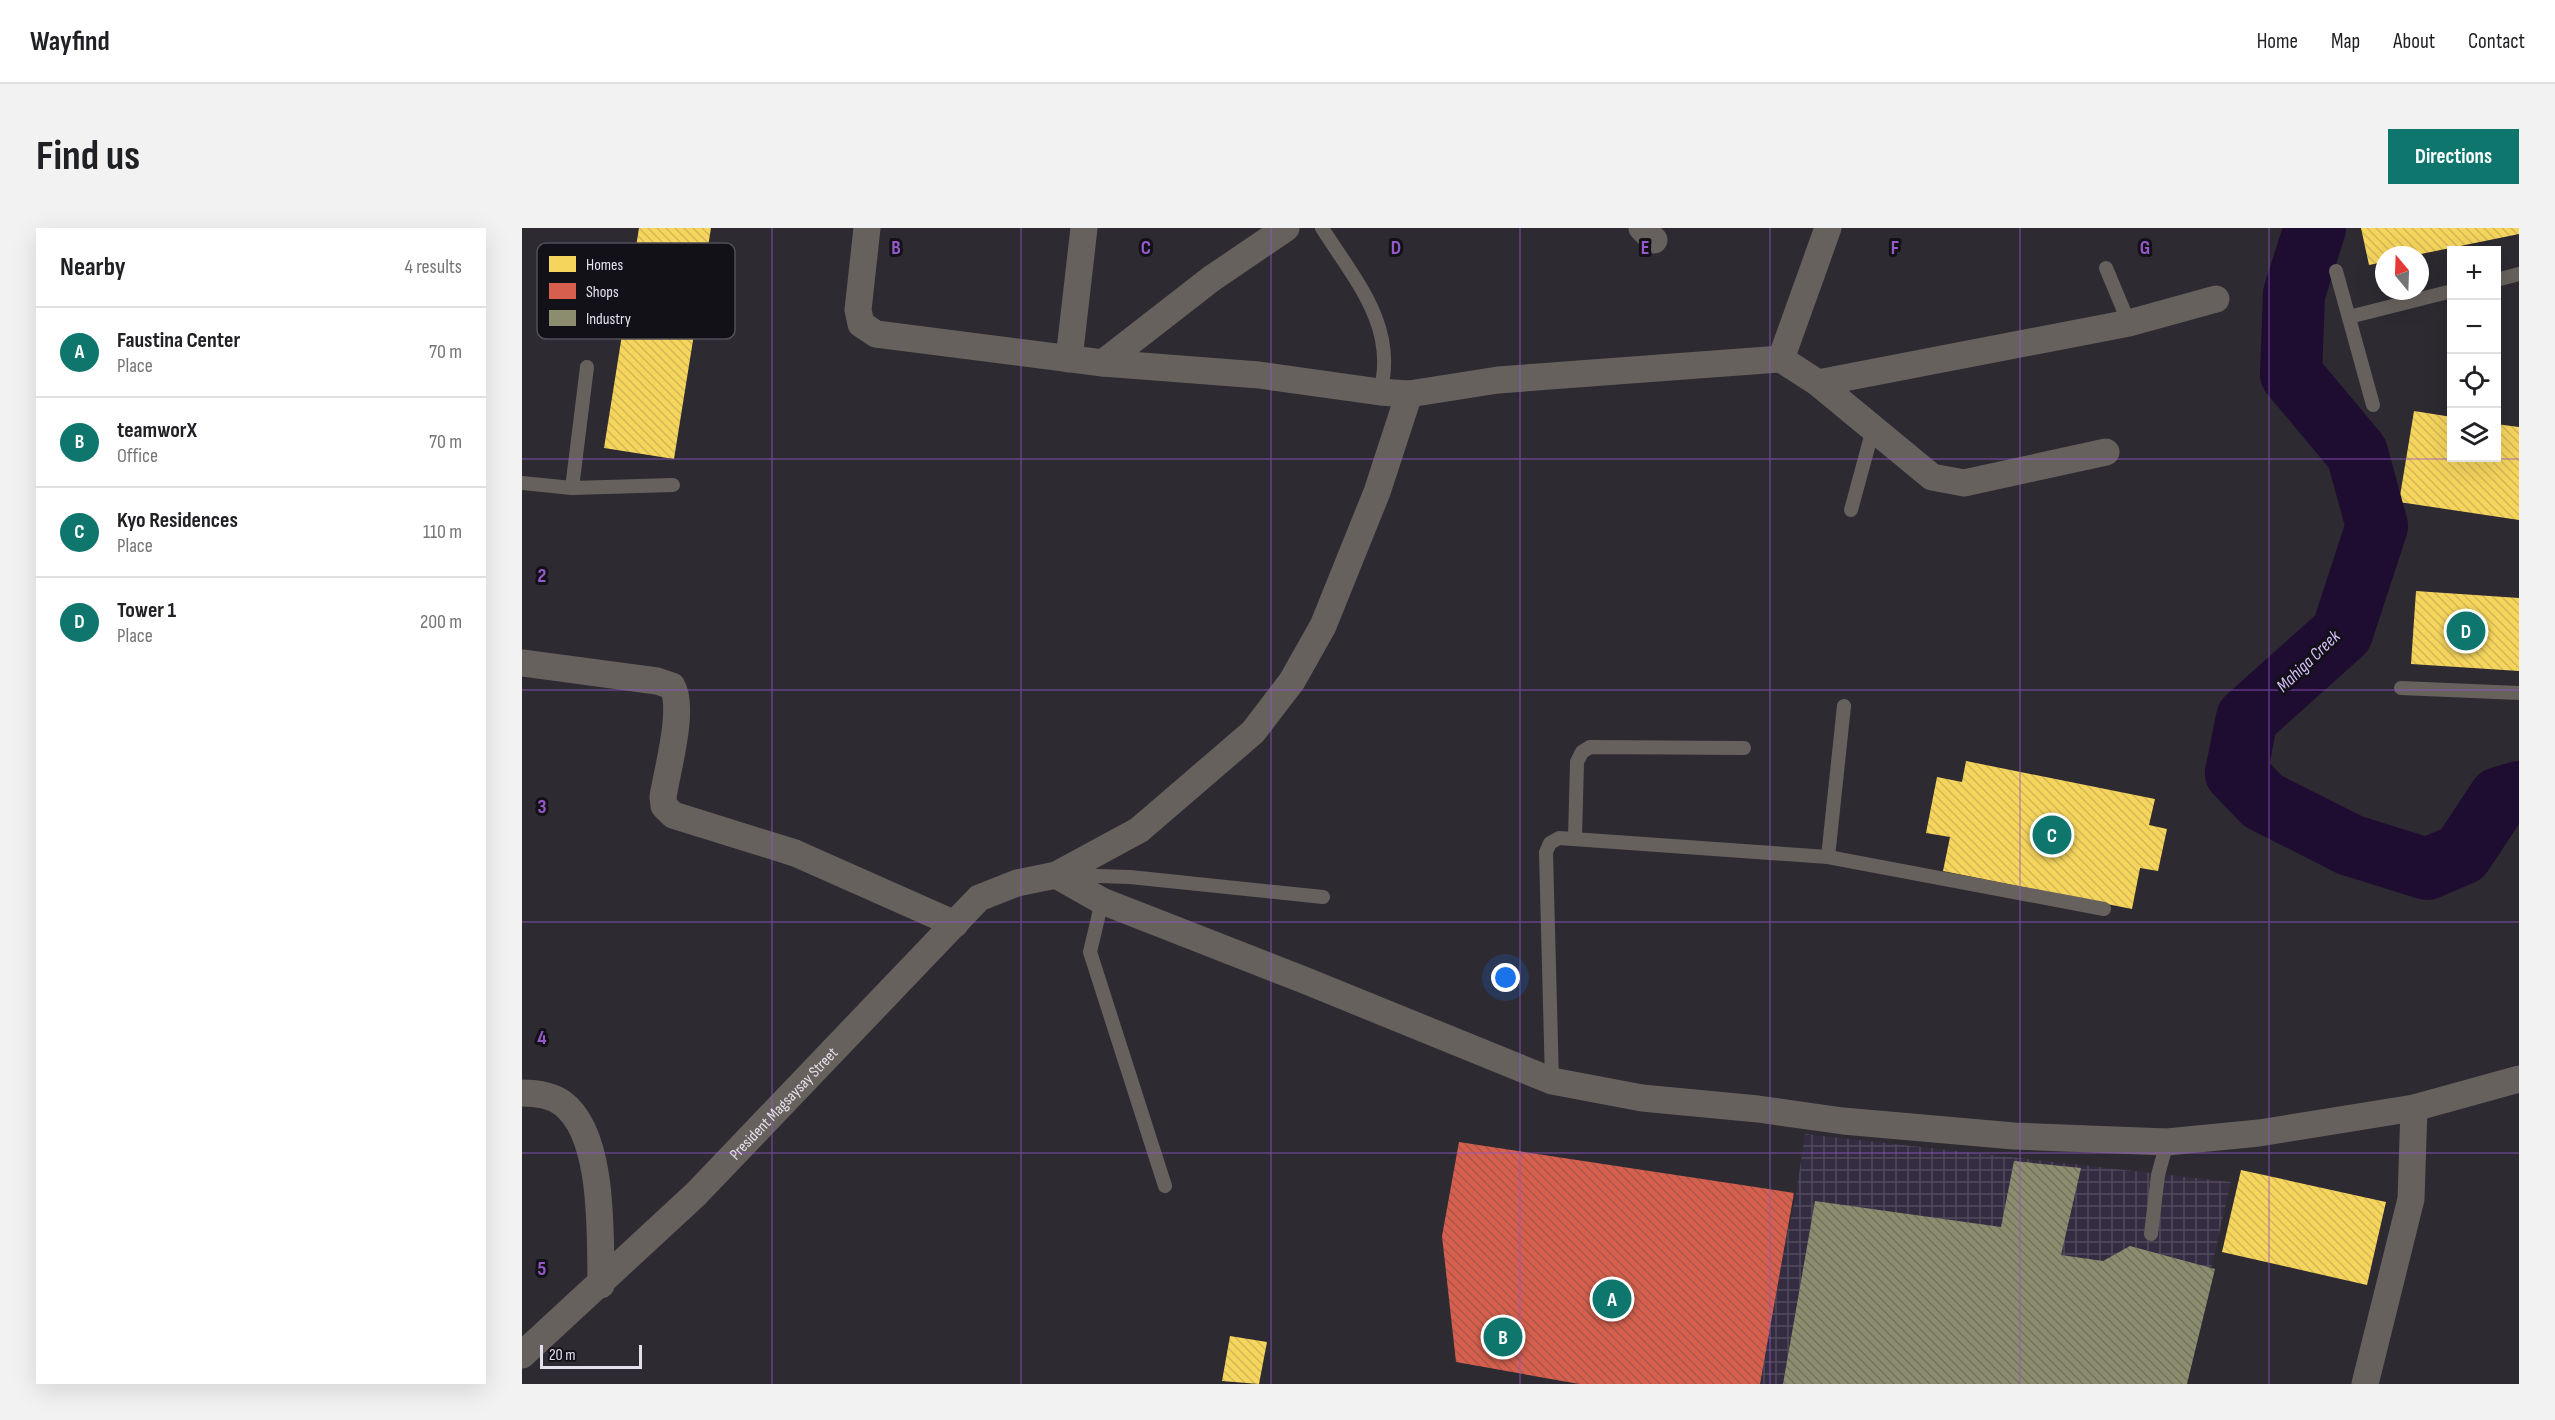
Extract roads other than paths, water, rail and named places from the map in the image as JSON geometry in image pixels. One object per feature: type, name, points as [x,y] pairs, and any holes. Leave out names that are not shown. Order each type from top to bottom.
[{"type":"street","points":[[867,228],[858,310],[861,324],[876,334],[1103,363],[1258,375],[1409,394],[1498,380],[1781,359],[1818,383],[1932,477],[1964,483],[2106,452]]},
{"type":"street","points":[[1069,359],[1084,228]]},
{"type":"street","points":[[1103,363],[1211,279],[1286,228]]},
{"type":"street","points":[[1781,359],[1828,228]]},
{"type":"street","points":[[1818,383],[2129,322],[2216,298]]},
{"type":"street","name":"President Magsaysay Street","points":[[523,1352],[601,1285],[696,1194],[979,898],[1017,883],[1056,875],[1140,830],[1253,732],[1292,681],[1323,626],[1377,492],[1409,394]]},
{"type":"street","points":[[522,663],[657,681],[672,686],[677,713],[663,802],[665,809],[672,815],[795,854],[955,924]]},
{"type":"street","points":[[1056,875],[1102,901],[1552,1081],[1642,1098],[1758,1109],[1843,1121],[2014,1136],[2167,1142],[2259,1133],[2414,1108],[2519,1078]]},
{"type":"street","points":[[522,1093],[538,1094],[562,1103],[575,1119],[590,1145],[599,1208],[601,1285]]},
{"type":"street","points":[[2365,1384],[2411,1199],[2414,1108]]},
{"type":"lane","points":[[1322,228],[1374,310],[1381,330],[1386,373],[1380,392]]},
{"type":"lane","points":[[2106,268],[2129,322]]},
{"type":"lane","points":[[2336,271],[2373,405]]},
{"type":"lane","points":[[2501,279],[2519,274]]},
{"type":"lane","points":[[2349,317],[2447,292]]},
{"type":"lane","points":[[572,488],[587,367]]},
{"type":"lane","points":[[1851,510],[1873,429]]},
{"type":"lane","points":[[522,483],[572,488],[673,485]]},
{"type":"lane","points":[[2401,688],[2519,693]]},
{"type":"lane","points":[[1828,857],[1844,706]]},
{"type":"lane","points":[[1575,838],[1577,762],[1582,752],[1590,747],[1744,748]]},
{"type":"lane","points":[[1552,1081],[1546,852],[1550,843],[1559,838],[1828,857],[2104,909]]},
{"type":"lane","points":[[1056,875],[1130,877],[1323,897]]},
{"type":"lane","points":[[1102,901],[1090,952],[1165,1186]]},
{"type":"lane","points":[[2151,1234],[2158,1175],[2167,1142]]},
{"type":"waterway","name":"Mahiga Creek","points":[[2315,228],[2294,294],[2291,374],[2357,453],[2377,526],[2342,633],[2247,718],[2236,773],[2263,801],[2350,845],[2427,869],[2462,854],[2499,798],[2519,792]]},
{"type":"place","name":"Tower 1","points":[[2466,631]]},
{"type":"place","name":"Kyo Residences","points":[[2052,835]]},
{"type":"place","name":"Faustina Center","points":[[1612,1299]]},
{"type":"place","name":"teamworX","points":[[1503,1337]]}]
